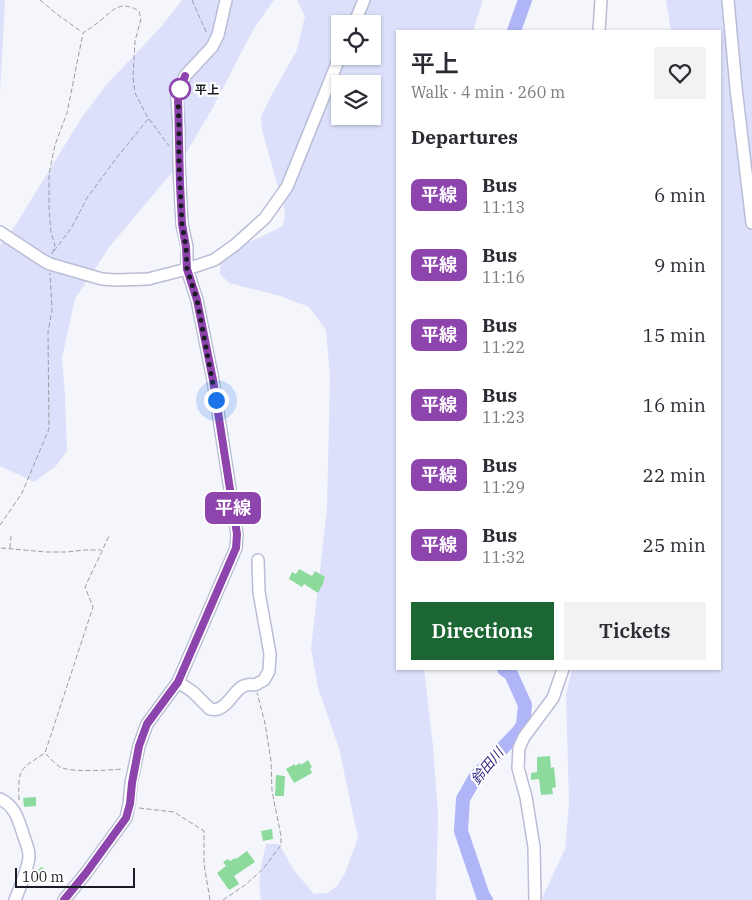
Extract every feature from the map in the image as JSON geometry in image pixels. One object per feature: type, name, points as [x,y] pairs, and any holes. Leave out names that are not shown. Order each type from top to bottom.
[{"type":"street","points":[[64,900],[126,818],[134,768],[147,724],[178,682],[236,548],[237,534],[213,380],[197,300],[187,269],[182,224],[178,97],[185,76],[212,47],[218,35],[226,0]]},
{"type":"street","points":[[358,15],[364,0]]},
{"type":"street","points":[[599,30],[601,0]]},
{"type":"street","points":[[728,0],[752,223]]},
{"type":"street","points":[[0,232],[47,263],[95,277],[116,280],[148,279],[214,260],[235,245],[265,218],[287,186],[336,65]]},
{"type":"street","points":[[178,682],[193,692],[210,710],[218,710],[242,686],[255,685],[267,676],[270,654],[259,592],[258,560]]},
{"type":"street","points":[[535,900],[534,847],[526,796],[518,768],[519,748],[524,737],[553,698],[563,670]]},
{"type":"street","points":[[0,799],[14,811],[18,818],[29,850],[30,857],[15,900]]},
{"type":"path","points":[[40,0],[83,32]]},
{"type":"path","points":[[192,0],[212,47]]},
{"type":"path","points":[[149,118],[87,198],[72,227],[52,253],[55,246],[51,232],[49,209],[49,174],[54,145],[66,113],[83,32],[109,11],[120,5],[130,5],[138,11],[141,19],[135,41],[133,77],[135,93],[149,118],[170,147]]},
{"type":"path","points":[[0,525],[22,493],[49,429],[48,332],[52,310],[47,263]]},
{"type":"path","points":[[10,549],[11,536]]},
{"type":"path","points":[[19,803],[19,777],[24,766],[45,753],[93,607],[84,586],[109,536]]},
{"type":"path","points":[[1,548],[46,552],[102,550]]},
{"type":"path","points":[[223,900],[264,869],[281,845],[272,791],[271,761],[265,723],[255,685]]},
{"type":"path","points":[[45,753],[58,766],[67,769],[105,770],[134,768]]},
{"type":"path","points":[[128,809],[141,808],[174,812],[204,831],[204,864],[210,900]]},
{"type":"shaded area","points":[[0,0],[5,0],[0,94]]},
{"type":"shaded area","points":[[182,0],[274,0],[253,30],[211,111],[180,163],[110,246],[75,299],[62,358],[67,451],[56,466],[34,482],[0,466],[0,245],[15,226],[82,117],[107,84],[161,27]]},
{"type":"shaded area","points":[[297,0],[483,0],[473,30],[396,30],[396,670],[424,670],[433,746],[438,814],[436,900],[261,900],[260,872],[266,844],[279,844],[293,869],[314,894],[327,893],[337,886],[345,873],[358,838],[339,748],[318,688],[311,648],[327,509],[330,376],[326,330],[309,307],[280,296],[229,283],[220,274],[220,256],[283,226],[285,212],[262,130],[261,117],[297,50],[305,16]]},
{"type":"shaded area","points":[[666,0],[752,0],[752,900],[542,900],[565,849],[569,803],[566,694],[572,670],[721,670],[721,30],[671,30]]},
{"type":"building","points":[[299,569],[312,576],[315,571],[325,577],[318,593],[304,584],[302,587],[289,579],[292,572],[296,574]]},
{"type":"building","points":[[550,756],[551,768],[554,767],[556,787],[552,788],[553,794],[541,795],[539,779],[531,780],[531,773],[537,772],[537,757]]},
{"type":"building","points":[[308,760],[312,767],[310,768],[312,773],[294,783],[286,769],[295,764],[295,766],[300,763],[301,765]]},
{"type":"building","points":[[276,775],[285,776],[284,796],[275,796]]},
{"type":"building","points":[[36,797],[36,806],[24,807],[23,798]]},
{"type":"building","points":[[272,829],[273,839],[263,841],[261,831]]},
{"type":"building","points":[[247,851],[255,862],[234,876],[239,884],[229,890],[217,873],[226,866],[223,862],[228,859],[230,861],[236,859]]},
{"type":"building","points":[[42,867],[48,875],[39,882],[36,878],[33,880],[31,878],[33,873]]},
{"type":"waterway","name":"鈴田川","points":[[514,30],[525,0]]},
{"type":"waterway","name":"鈴田川","points":[[486,900],[461,831],[463,799],[476,776],[523,725],[525,705],[511,674],[505,670]]},
{"type":"bus line","name":"平線","points":[[64,900],[126,818],[139,746],[147,724],[178,682],[236,548],[237,534],[213,380],[197,300],[187,269],[182,224],[178,97],[185,76]]},
{"type":"place","name":"平上","points":[[180,89]]},
{"type":"route","points":[[180,89],[178,97],[179,164],[182,224],[187,269],[197,300],[216,400]]}]
